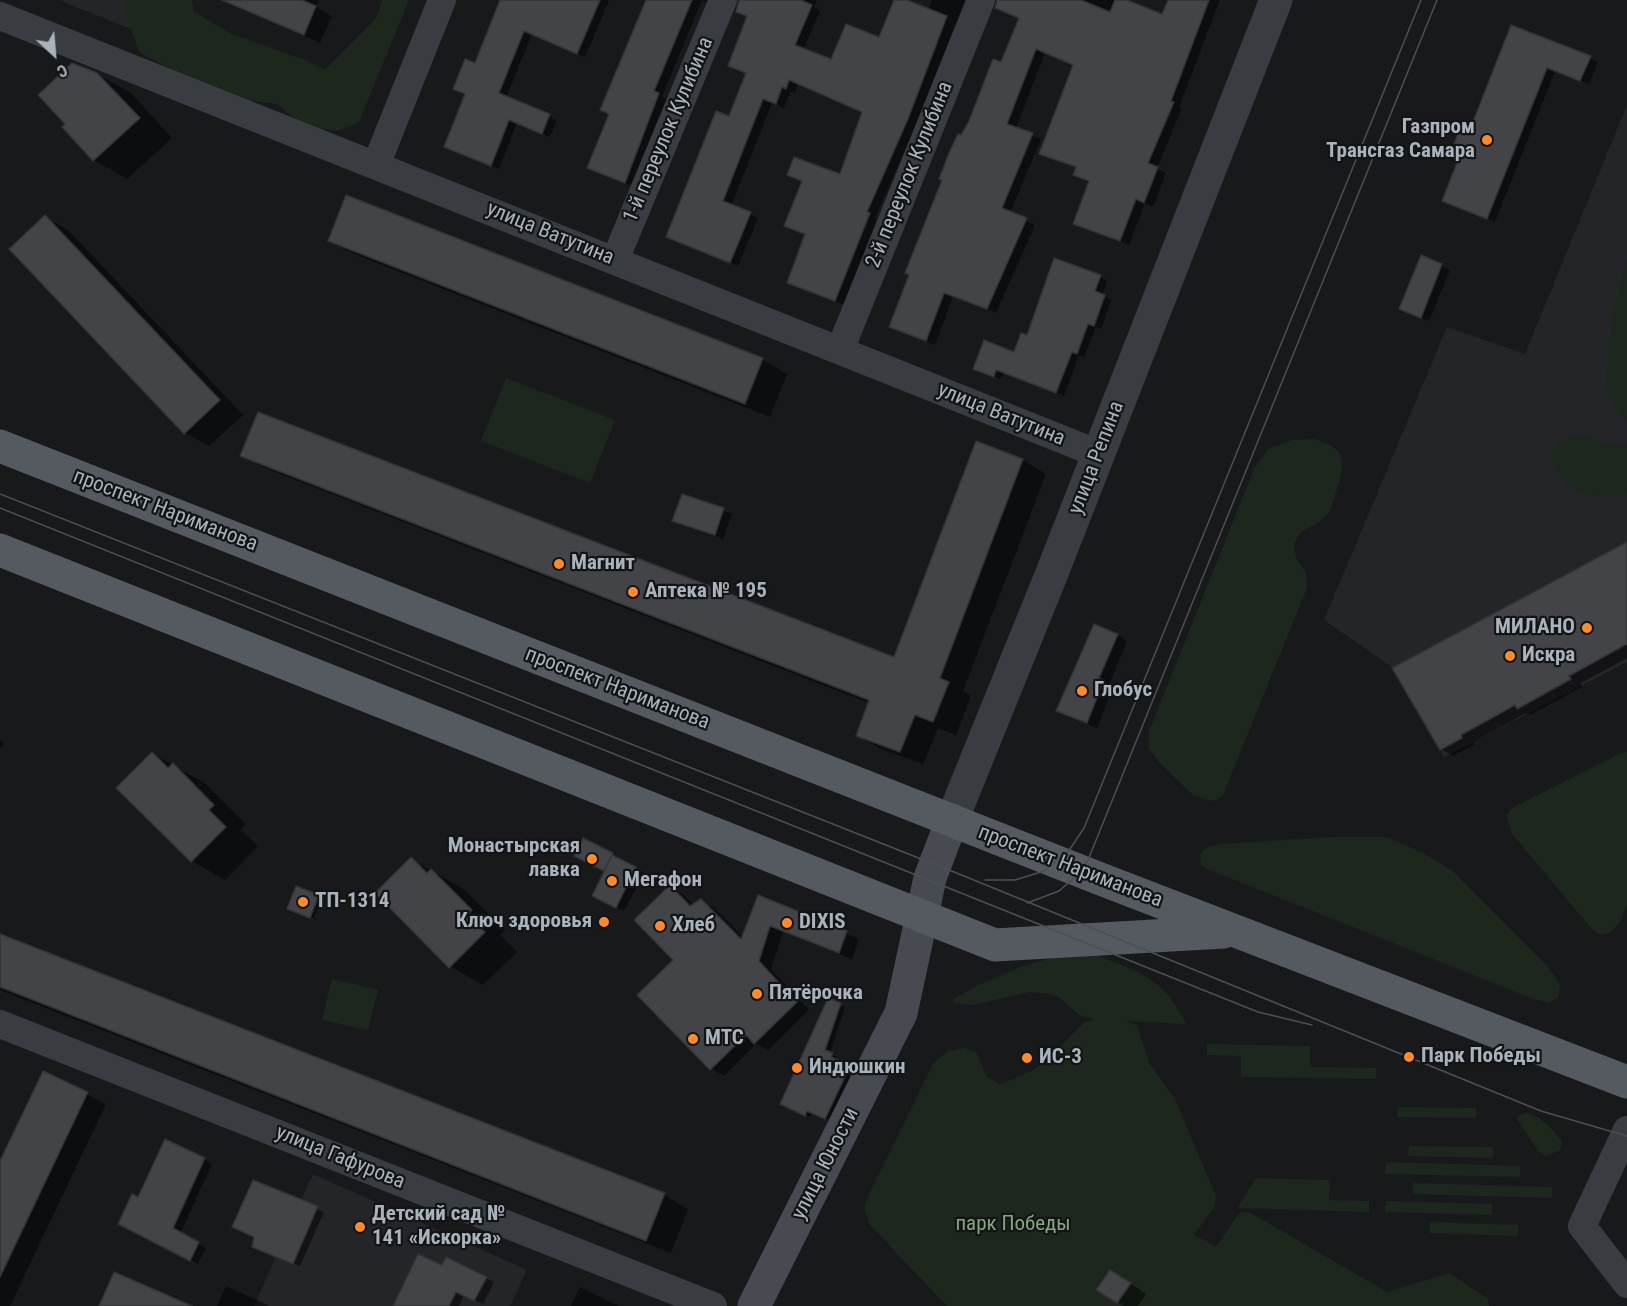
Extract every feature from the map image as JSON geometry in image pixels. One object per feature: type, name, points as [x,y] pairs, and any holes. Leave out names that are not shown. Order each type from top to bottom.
[{"type":"main road","name":"проспект Нариманова","points":[[0,446],[1235,931],[1627,1082]]},
{"type":"main road","name":"проспект Нариманова","points":[[0,550],[995,945],[1235,931]]},
{"type":"main road","name":"улица Репина","points":[[922,917],[934,864],[952,820]]},
{"type":"main road","name":"улица Юности","points":[[754,1306],[901,1013],[922,917]]},
{"type":"street","points":[[376,165],[442,0]]},
{"type":"street","name":"1-й переулок Кулибина","points":[[615,260],[723,0]]},
{"type":"street","name":"2-й переулок Кулибина","points":[[840,350],[981,0]]},
{"type":"street","name":"улица Репина","points":[[952,820],[1099,454],[1276,0]]},
{"type":"street","name":"улица Ватутина","points":[[0,16],[1099,454]]},
{"type":"street","name":"улица Гафурова","points":[[2,1031],[712,1306]]},
{"type":"street","points":[[1627,1130],[1582,1226],[1627,1284]]},
{"type":"shaded area","points":[[59,0],[156,0],[143,34]]},
{"type":"shaded area","points":[[1627,105],[1627,662],[1444,757],[1392,667],[1324,620],[1447,327],[1525,354]]},
{"type":"shaded area","name":"Детский сад № 141 «Искорка»","points":[[313,1174],[527,1270],[510,1306],[254,1306]]},
{"type":"green space","points":[[126,0],[192,0],[194,12],[232,34],[305,60],[325,70],[376,18],[382,0],[409,0],[359,122],[338,131],[304,126],[277,104],[220,96],[139,52],[124,9]]},
{"type":"green space","points":[[1627,260],[1627,422],[1616,409],[1605,388],[1612,314]]},
{"type":"green space","points":[[506,378],[615,420],[590,483],[481,441]]},
{"type":"green space","points":[[1583,434],[1602,442],[1627,445],[1627,493],[1607,497],[1582,495],[1566,485],[1556,471],[1551,455],[1557,444],[1568,437]]},
{"type":"green space","points":[[1316,439],[1332,446],[1340,453],[1342,462],[1341,476],[1330,511],[1319,522],[1301,532],[1294,544],[1296,558],[1306,573],[1307,588],[1223,795],[1214,801],[1204,799],[1193,795],[1159,762],[1149,748],[1149,731],[1254,469],[1268,449],[1292,440]]},
{"type":"green space","points":[[1627,752],[1627,904],[1620,922],[1611,932],[1601,935],[1591,928],[1513,835],[1506,816],[1512,808]]},
{"type":"green space","points":[[1333,837],[1386,837],[1425,854],[1454,872],[1548,967],[1560,985],[1558,998],[1549,1003],[1536,1000],[1207,869],[1200,864],[1201,853],[1219,844]]},
{"type":"green space","name":"парк Победы","points":[[1095,954],[1140,973],[1157,984],[1169,996],[1187,1024],[1125,1021],[1137,1025],[1150,1064],[1175,1099],[1216,1196],[1215,1206],[1194,1235],[1216,1247],[1239,1213],[1249,1212],[1387,1292],[1449,1273],[1488,1299],[1489,1306],[947,1306],[870,1225],[864,1208],[870,1192],[934,1062],[948,1051],[965,1048],[976,1052],[987,1077],[1000,1084],[1032,1071],[1055,1053],[1083,1023],[1094,1019],[1079,1015],[1060,998],[1051,994],[1029,992],[972,1005],[954,1003],[953,999],[1018,968],[1054,957]]},
{"type":"green space","points":[[332,979],[378,990],[368,1030],[322,1020]]},
{"type":"green space","points":[[1207,1044],[1310,1046],[1310,1067],[1376,1068],[1376,1079],[1241,1077],[1241,1056],[1207,1055]]},
{"type":"green space","points":[[1398,1107],[1476,1108],[1476,1118],[1397,1117]]},
{"type":"green space","points":[[1526,1113],[1538,1117],[1551,1128],[1562,1141],[1560,1150],[1546,1156],[1539,1152],[1517,1119],[1519,1115]]},
{"type":"green space","points":[[1409,1146],[1493,1147],[1493,1158],[1408,1156]]},
{"type":"green space","points":[[1386,1162],[1520,1166],[1520,1177],[1385,1174]]},
{"type":"green space","points":[[1256,1178],[1330,1180],[1329,1200],[1369,1201],[1369,1212],[1237,1208]]},
{"type":"green space","points":[[1413,1183],[1552,1187],[1552,1198],[1413,1194]]},
{"type":"green space","points":[[1386,1201],[1492,1204],[1492,1215],[1385,1212]]},
{"type":"green space","points":[[1430,1222],[1518,1225],[1518,1236],[1430,1233]]},
{"type":"building","points":[[222,0],[302,0],[316,6],[304,35]]},
{"type":"building","points":[[500,0],[600,0],[577,54],[524,31],[499,93],[550,114],[542,134],[509,120],[491,166],[444,147],[465,94],[453,89],[465,59],[475,63]]},
{"type":"building","points":[[646,0],[692,0],[654,91],[659,93],[625,183],[587,168],[609,114],[600,110]]},
{"type":"building","points":[[739,0],[801,0],[812,5],[795,45],[831,59],[846,24],[879,37],[894,0],[907,0],[947,16],[908,119],[867,212],[870,213],[835,301],[787,283],[805,234],[784,226],[802,181],[787,175],[794,157],[840,174],[862,112],[789,80],[786,89],[782,87],[776,104],[763,99],[723,201],[751,212],[730,263],[666,237],[716,111],[729,116],[746,73],[728,66],[747,16],[736,12]]},
{"type":"building","points":[[997,0],[1081,0],[1110,12],[1115,0],[1127,0],[1162,14],[1168,0],[1209,0],[1171,101],[1174,102],[1148,163],[1158,167],[1144,203],[1136,199],[1120,241],[1073,224],[1089,181],[1073,175],[1076,167],[1039,154],[1073,65],[1036,49],[1007,124],[1033,133],[1002,208],[1027,218],[987,309],[944,293],[926,341],[889,327],[909,275],[905,273],[942,180],[939,179],[949,153],[958,134],[961,135],[969,121],[993,59],[1001,62],[1019,18],[995,8]]},
{"type":"building","name":"Газпром Трансгаз Самара","points":[[1511,25],[1591,56],[1580,81],[1547,68],[1487,219],[1442,201],[1460,155],[1451,152],[1462,123],[1471,127]]},
{"type":"building","points":[[72,63],[97,73],[140,118],[93,161],[62,127],[65,124],[38,95]]},
{"type":"building","points":[[346,195],[763,358],[745,404],[328,241]]},
{"type":"building","points":[[45,215],[220,400],[184,434],[9,249]]},
{"type":"building","points":[[1421,255],[1442,264],[1421,318],[1399,309]]},
{"type":"building","points":[[1054,258],[1101,275],[1095,291],[1105,295],[1094,326],[1088,324],[1077,354],[1072,352],[1056,393],[996,370],[994,377],[973,369],[984,340],[1014,352],[1021,333],[1027,335]]},
{"type":"building","points":[[258,412],[894,657],[976,441],[1023,459],[940,678],[949,682],[933,722],[915,715],[900,752],[856,736],[869,700],[240,456]]},
{"type":"building","points":[[682,494],[724,508],[715,535],[672,521]]},
{"type":"building","name":"Искра","points":[[1627,542],[1627,644],[1569,676],[1571,679],[1517,709],[1515,705],[1461,735],[1462,738],[1440,750],[1392,668]]},
{"type":"building","points":[[1094,624],[1118,634],[1099,678],[1104,680],[1087,723],[1056,711]]},
{"type":"building","points":[[152,752],[168,768],[173,763],[214,805],[209,810],[226,827],[191,862],[116,788]]},
{"type":"building","points":[[583,838],[613,853],[604,871],[574,856]]},
{"type":"building","points":[[612,855],[636,867],[616,908],[592,896]]},
{"type":"building","points":[[411,857],[427,873],[431,869],[472,910],[467,915],[485,932],[449,968],[375,893]]},
{"type":"building","points":[[670,885],[690,906],[701,899],[741,939],[758,895],[847,931],[839,953],[770,926],[759,961],[797,1002],[754,1044],[746,1035],[710,1070],[637,995],[673,960],[634,920]]},
{"type":"building","name":"ТП-1314","points":[[296,886],[319,895],[310,918],[287,909]]},
{"type":"building","points":[[0,934],[665,1193],[646,1241],[0,987]]},
{"type":"building","points":[[828,998],[841,1003],[825,1050],[833,1053],[831,1057],[850,1066],[825,1119],[807,1111],[805,1116],[780,1104]]},
{"type":"building","points":[[43,1071],[88,1092],[0,1277],[0,1161]]},
{"type":"building","points":[[165,1139],[205,1158],[173,1228],[199,1242],[190,1261],[118,1224],[132,1194],[138,1197]]},
{"type":"building","points":[[253,1180],[318,1206],[293,1264],[252,1247],[254,1237],[232,1227]]},
{"type":"building","points":[[418,1254],[442,1265],[446,1257],[487,1277],[474,1301],[456,1292],[449,1306],[393,1306]]},
{"type":"building","points":[[1110,1270],[1131,1283],[1117,1303],[1096,1290]]},
{"type":"building","points":[[114,1272],[192,1306],[99,1306]]},
{"type":"tram line","points":[[985,880],[1015,880],[1044,871],[1068,852],[1084,828],[1421,0]]},
{"type":"tram line","points":[[1027,903],[1059,891],[1082,871],[1088,860],[1437,0]]},
{"type":"tram line","points":[[0,494],[959,874],[1541,1111],[1627,1136]]},
{"type":"tram line","points":[[0,508],[1258,1012],[1312,1025]]},
{"type":"place","name":"Газпром Трансгаз Самара","points":[[1487,140]]},
{"type":"place","name":"Магнит","points":[[559,564]]},
{"type":"place","name":"Аптека № 195","points":[[633,592]]},
{"type":"place","name":"МИЛАНО","points":[[1587,628]]},
{"type":"place","name":"Искра","points":[[1510,656]]},
{"type":"place","name":"Глобус","points":[[1082,691]]},
{"type":"place","name":"Монастырская лавка","points":[[592,859]]},
{"type":"place","name":"Мегафон","points":[[612,881]]},
{"type":"place","name":"ТП-1314","points":[[303,902]]},
{"type":"place","name":"Ключ здоровья","points":[[604,922]]},
{"type":"place","name":"DIXIS","points":[[787,923]]},
{"type":"place","name":"Хлеб","points":[[660,926]]},
{"type":"place","name":"Пятёрочка","points":[[757,994]]},
{"type":"place","name":"МТС","points":[[693,1039]]},
{"type":"place","name":"Парк Победы","points":[[1409,1057]]},
{"type":"place","name":"ИС-3","points":[[1027,1058]]},
{"type":"place","name":"Индюшкин","points":[[797,1068]]},
{"type":"place","name":"Детский сад № 141 «Искорка»","points":[[360,1227]]}]
